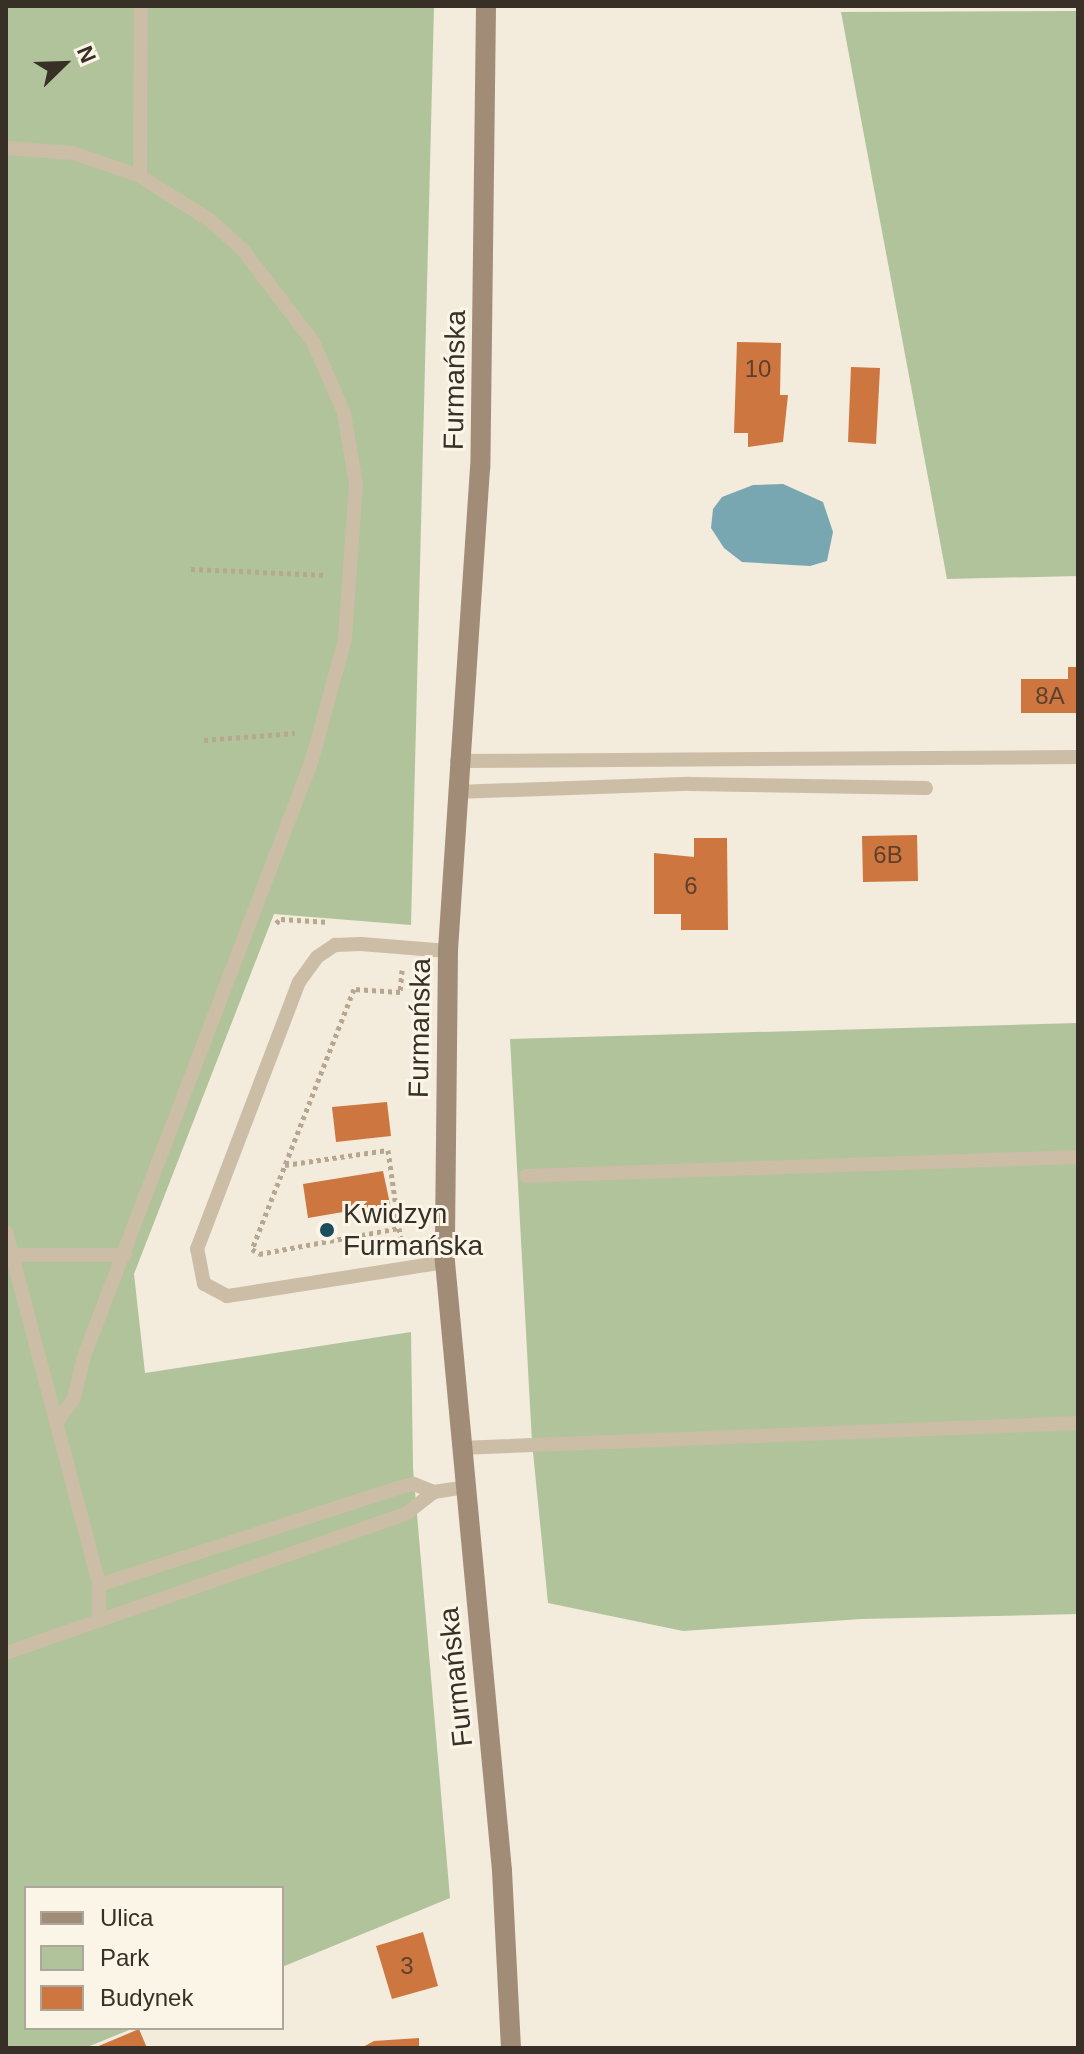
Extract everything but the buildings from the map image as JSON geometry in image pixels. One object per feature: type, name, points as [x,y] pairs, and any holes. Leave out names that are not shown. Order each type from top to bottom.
[{"type":"street","name":"Furmańska","points":[[486,6],[480,468],[457,761],[448,951],[445,1262],[502,1871],[511,2048]]},
{"type":"lane","points":[[140,176],[141,6]]},
{"type":"lane","points":[[6,148],[73,153],[140,176],[211,221],[243,250],[313,342],[344,413],[356,484],[345,639],[320,735],[284,841],[84,1356],[74,1398],[58,1421]]},
{"type":"lane","points":[[457,761],[1078,757]]},
{"type":"lane","points":[[456,792],[690,784],[926,788]]},
{"type":"lane","points":[[445,1262],[406,1265],[227,1296],[204,1284],[197,1249],[308,967],[335,945],[448,951]]},
{"type":"lane","points":[[526,1176],[1078,1157]]},
{"type":"lane","points":[[6,1232],[99,1585],[99,1621]]},
{"type":"lane","points":[[11,1255],[125,1255]]},
{"type":"lane","points":[[460,1448],[1078,1423]]},
{"type":"lane","points":[[99,1585],[398,1488],[414,1484],[434,1492]]},
{"type":"lane","points":[[6,1653],[407,1513],[434,1492],[464,1487]]},
{"type":"path","points":[[191,569],[351,576]]},
{"type":"path","points":[[204,740],[320,735]]},
{"type":"path","points":[[275,925],[281,919],[345,923]]},
{"type":"path","points":[[399,1228],[259,1254],[252,1249],[354,989],[400,992],[403,947]]},
{"type":"path","points":[[284,1165],[388,1150],[406,1265]]},
{"type":"green space","points":[[6,6],[434,6],[411,925],[274,914],[134,1274],[145,1373],[411,1332],[413,1468],[450,1898],[284,1966],[284,1886],[24,1886],[24,2030],[129,2030],[85,2048],[6,2048]]},
{"type":"green space","points":[[1078,11],[1078,576],[947,579],[841,12]]},
{"type":"green space","points":[[1078,1023],[1078,1614],[861,1619],[683,1631],[548,1603],[532,1442],[510,1039]]},
{"type":"water","points":[[783,484],[823,502],[833,532],[827,561],[810,566],[742,562],[724,548],[711,528],[713,509],[722,497],[753,485]]},
{"type":"place","name":"Kwidzyn Furmańska","points":[[327,1230]]}]
